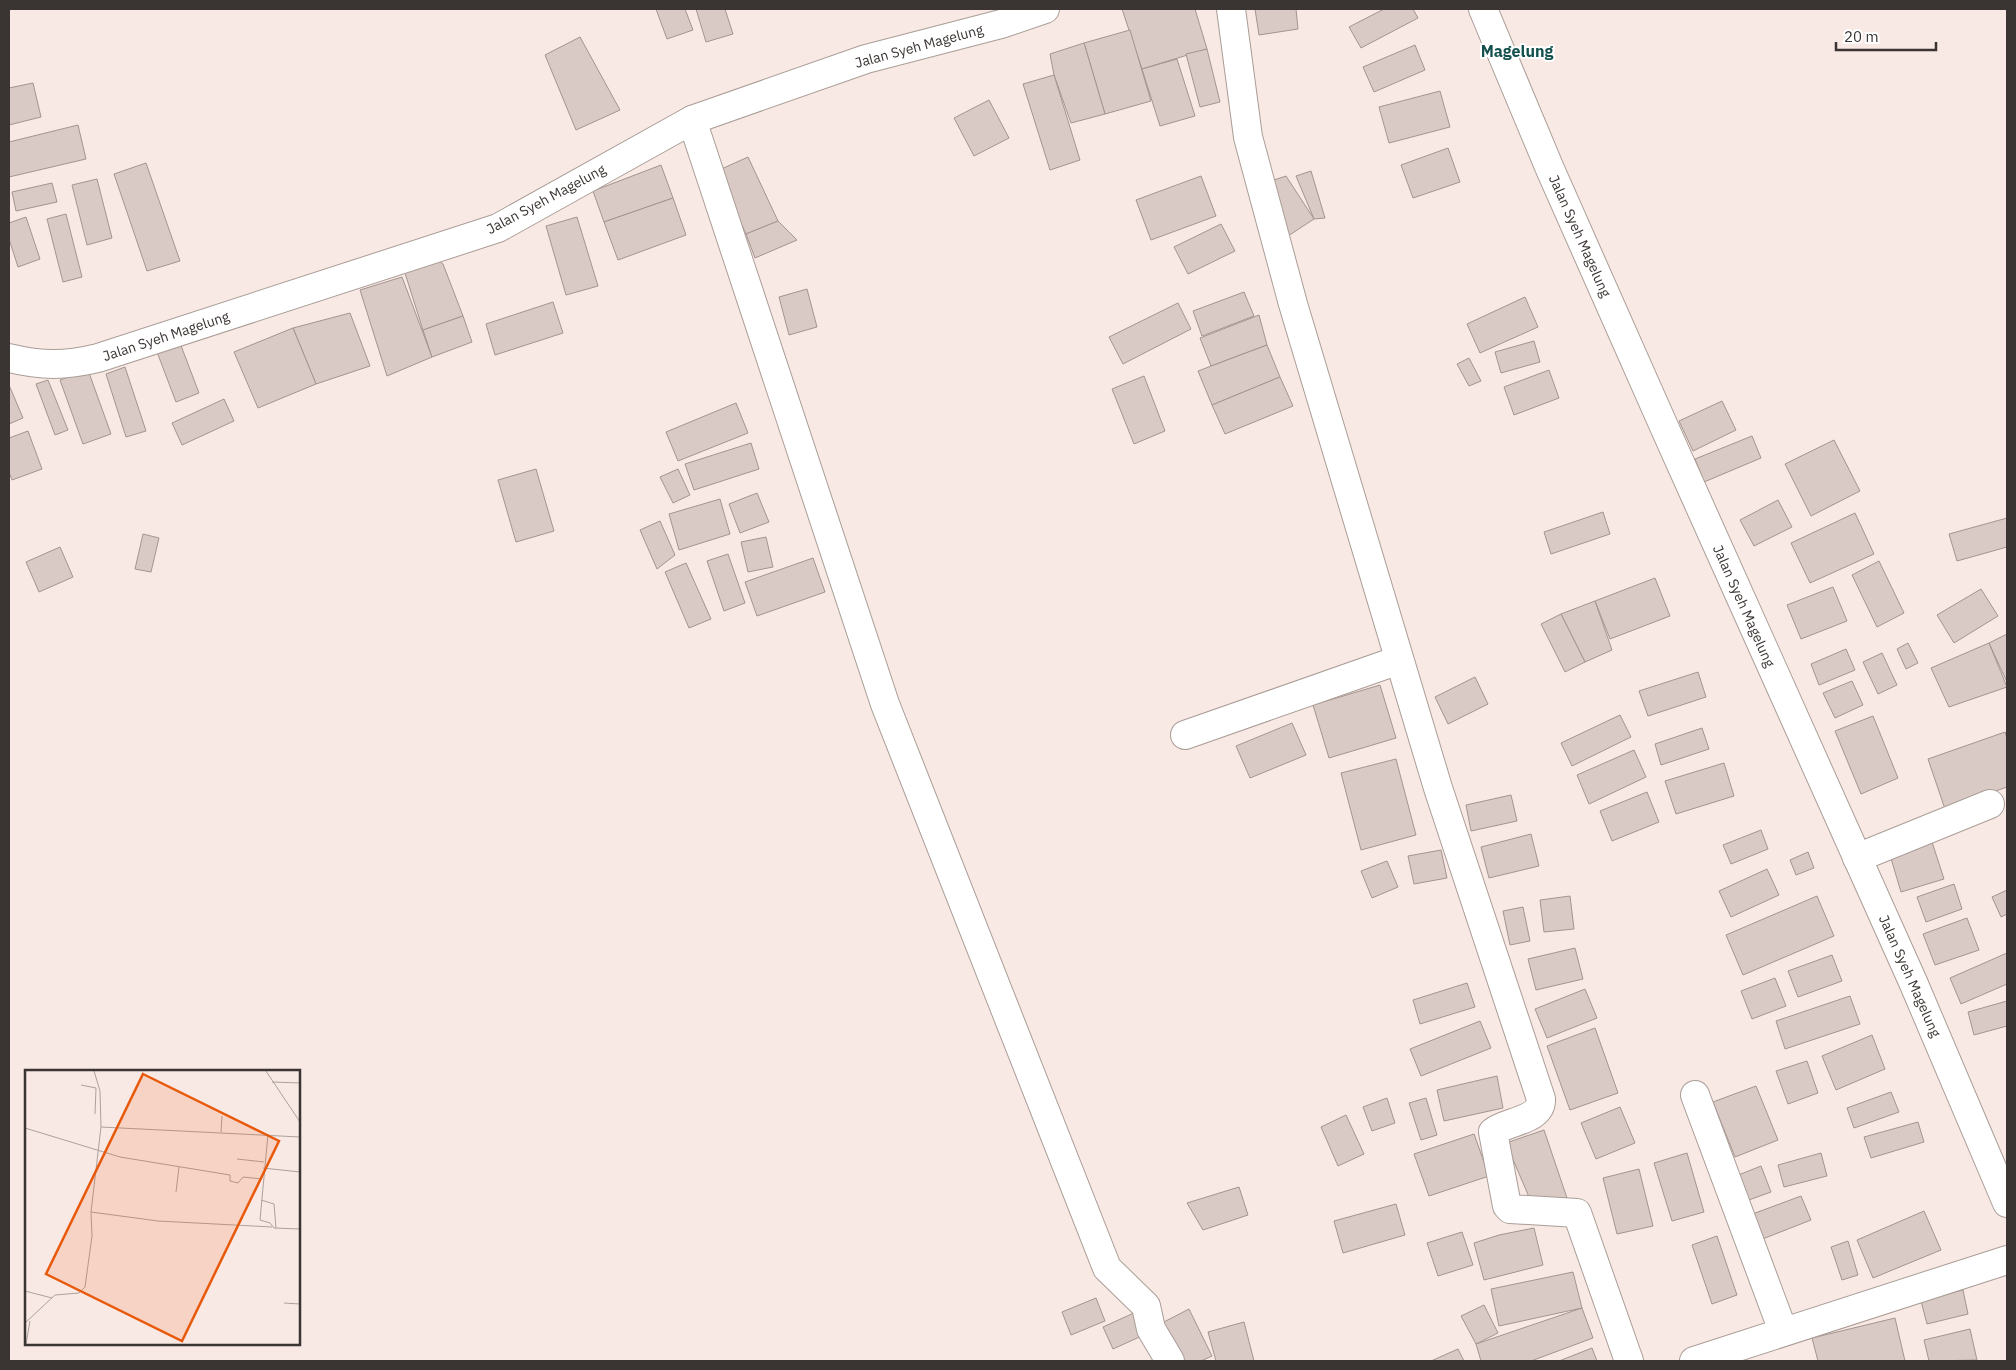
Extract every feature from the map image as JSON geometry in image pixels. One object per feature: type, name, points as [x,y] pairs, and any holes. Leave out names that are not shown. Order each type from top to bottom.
[{"type":"street","name":"Jalan Syeh Magelung","points":[[9,358],[32,364],[56,365],[74,364],[98,358],[498,228],[692,120],[866,58],[1001,24],[1045,9]]},
{"type":"street","points":[[1230,9],[1251,146],[1293,304],[1438,788],[1541,1099],[1541,1105],[1536,1113],[1493,1132],[1507,1206],[1510,1209],[1577,1213],[1629,1361]]},
{"type":"street","name":"Jalan Syeh Magelung","points":[[1482,9],[1594,268],[1913,982],[2007,1203]]},
{"type":"street","points":[[692,120],[885,704],[1106,1268],[1146,1306],[1151,1330],[1170,1361]]},
{"type":"street","points":[[1185,735],[1399,660]]},
{"type":"street","points":[[1857,858],[1990,804]]},
{"type":"street","points":[[1695,1095],[1783,1331]]},
{"type":"street","points":[[1694,1361],[1735,1354],[1783,1331],[2007,1260]]},
{"type":"building","points":[[656,9],[685,9],[693,30],[667,39]]},
{"type":"building","points":[[696,9],[725,9],[733,34],[706,42]]},
{"type":"building","points":[[1122,9],[1195,9],[1207,49],[1142,69]]},
{"type":"building","points":[[1255,9],[1296,9],[1298,29],[1259,35]]},
{"type":"building","points":[[1384,9],[1413,9],[1418,18],[1361,48],[1349,27]]},
{"type":"building","points":[[1130,30],[1151,101],[1105,114],[1084,43]]},
{"type":"building","points":[[580,37],[620,110],[576,130],[545,55]]},
{"type":"building","points":[[1084,43],[1105,114],[1071,123],[1054,75],[1050,54]]},
{"type":"building","points":[[1415,45],[1425,70],[1374,92],[1363,67]]},
{"type":"building","points":[[1207,49],[1220,102],[1200,107],[1186,54]]},
{"type":"building","points":[[1177,59],[1195,116],[1160,126],[1142,69]]},
{"type":"building","points":[[1054,75],[1080,160],[1050,170],[1023,84]]},
{"type":"building","points":[[33,83],[41,117],[9,125],[9,88]]},
{"type":"building","points":[[1440,91],[1450,127],[1389,143],[1379,107]]},
{"type":"building","points":[[989,100],[1009,138],[974,156],[954,118]]},
{"type":"building","points":[[78,125],[86,159],[9,177],[9,142]]},
{"type":"building","points":[[1448,148],[1460,182],[1413,198],[1401,165]]},
{"type":"building","points":[[748,157],[778,221],[746,234],[717,171]]},
{"type":"building","points":[[146,163],[180,261],[147,271],[114,174]]},
{"type":"building","points":[[661,165],[673,198],[604,222],[593,191]]},
{"type":"building","points":[[1311,171],[1325,218],[1314,219],[1296,176]]},
{"type":"building","points":[[1201,176],[1216,216],[1151,240],[1136,200]]},
{"type":"building","points":[[1286,176],[1314,219],[1285,238],[1268,182]]},
{"type":"building","points":[[97,179],[112,238],[87,245],[72,185]]},
{"type":"building","points":[[52,183],[57,202],[16,211],[12,192]]},
{"type":"building","points":[[673,198],[686,235],[618,260],[604,222]]},
{"type":"building","points":[[66,214],[82,277],[63,282],[47,219]]},
{"type":"building","points":[[26,217],[40,259],[18,267],[9,239],[9,223]]},
{"type":"building","points":[[577,217],[598,286],[566,295],[546,226]]},
{"type":"building","points":[[778,221],[797,240],[755,258],[746,234]]},
{"type":"building","points":[[1221,224],[1235,251],[1188,274],[1174,247]]},
{"type":"building","points":[[438,260],[443,264],[463,316],[423,330],[404,270]]},
{"type":"building","points":[[402,277],[432,357],[387,376],[360,290]]},
{"type":"building","points":[[807,289],[817,327],[789,335],[779,297]]},
{"type":"building","points":[[1244,292],[1254,316],[1202,336],[1193,311]]},
{"type":"building","points":[[1525,297],[1538,327],[1480,353],[1467,324]]},
{"type":"building","points":[[553,302],[563,333],[495,355],[486,324]]},
{"type":"building","points":[[1178,303],[1191,329],[1123,364],[1109,337]]},
{"type":"building","points":[[350,313],[370,366],[316,384],[293,328]]},
{"type":"building","points":[[1259,315],[1267,345],[1211,366],[1200,338]]},
{"type":"building","points":[[463,316],[472,342],[432,357],[423,330]]},
{"type":"building","points":[[293,328],[316,384],[258,408],[234,352]]},
{"type":"building","points":[[1534,341],[1540,362],[1501,373],[1495,352]]},
{"type":"building","points":[[180,343],[199,393],[176,402],[157,352]]},
{"type":"building","points":[[1267,345],[1280,377],[1212,405],[1198,371]]},
{"type":"building","points":[[1469,358],[1481,381],[1469,386],[1457,364]]},
{"type":"building","points":[[125,367],[146,431],[126,437],[106,374]]},
{"type":"building","points":[[88,370],[111,434],[83,444],[60,380]]},
{"type":"building","points":[[1549,370],[1559,398],[1514,415],[1504,387]]},
{"type":"building","points":[[1144,376],[1165,431],[1134,444],[1112,389]]},
{"type":"building","points":[[1280,377],[1293,406],[1225,434],[1212,405]]},
{"type":"building","points":[[48,380],[68,430],[55,435],[36,384]]},
{"type":"building","points":[[9,385],[23,418],[9,424]]},
{"type":"building","points":[[224,399],[234,421],[182,445],[172,423]]},
{"type":"building","points":[[1722,401],[1736,430],[1693,451],[1679,421]]},
{"type":"building","points":[[736,403],[748,433],[678,461],[666,432]]},
{"type":"building","points":[[28,431],[42,469],[12,480],[9,472],[9,438]]},
{"type":"building","points":[[1752,436],[1761,458],[1704,482],[1695,459]]},
{"type":"building","points":[[1834,440],[1860,491],[1811,516],[1785,464]]},
{"type":"building","points":[[751,443],[759,469],[694,490],[685,464]]},
{"type":"building","points":[[536,469],[554,531],[516,542],[498,480]]},
{"type":"building","points":[[678,469],[690,495],[673,503],[660,477]]},
{"type":"building","points":[[757,493],[769,522],[740,533],[729,504]]},
{"type":"building","points":[[720,499],[730,534],[679,550],[669,514]]},
{"type":"building","points":[[1778,500],[1792,527],[1754,546],[1740,520]]},
{"type":"building","points":[[1603,512],[1610,534],[1551,554],[1544,532]]},
{"type":"building","points":[[1855,513],[1874,554],[1810,583],[1791,543]]},
{"type":"building","points":[[2007,518],[2007,547],[1957,561],[1949,534]]},
{"type":"building","points":[[660,521],[675,555],[657,569],[640,530]]},
{"type":"building","points":[[143,534],[159,538],[151,572],[135,569]]},
{"type":"building","points":[[766,537],[773,567],[748,572],[741,542]]},
{"type":"building","points":[[60,547],[73,577],[39,592],[26,562]]},
{"type":"building","points":[[728,554],[745,603],[724,611],[707,561]]},
{"type":"building","points":[[813,558],[825,592],[757,616],[745,582]]},
{"type":"building","points":[[1879,561],[1904,613],[1877,627],[1852,575]]},
{"type":"building","points":[[686,563],[711,619],[689,628],[665,572]]},
{"type":"building","points":[[1655,578],[1670,616],[1610,639],[1595,601]]},
{"type":"building","points":[[1833,587],[1847,621],[1801,639],[1787,605]]},
{"type":"building","points":[[1981,589],[1998,616],[1954,643],[1937,615]]},
{"type":"building","points":[[1595,601],[1612,650],[1585,662],[1561,614]]},
{"type":"building","points":[[1561,614],[1585,662],[1565,672],[1541,624]]},
{"type":"building","points":[[2007,634],[2007,682],[1989,643]]},
{"type":"building","points":[[1908,643],[1918,663],[1906,669],[1897,649]]},
{"type":"building","points":[[1989,643],[2007,687],[1949,707],[1931,668]]},
{"type":"building","points":[[1846,649],[1855,670],[1819,685],[1811,664]]},
{"type":"building","points":[[1882,653],[1897,685],[1878,694],[1863,662]]},
{"type":"building","points":[[1698,672],[1706,697],[1648,716],[1639,691]]},
{"type":"building","points":[[1475,677],[1488,704],[1448,724],[1435,697]]},
{"type":"building","points":[[1852,681],[1863,705],[1835,718],[1823,693]]},
{"type":"building","points":[[1380,685],[1396,738],[1329,758],[1313,705]]},
{"type":"building","points":[[1620,715],[1631,737],[1572,766],[1561,743]]},
{"type":"building","points":[[1873,716],[1898,778],[1861,794],[1835,731]]},
{"type":"building","points":[[1292,723],[1306,755],[1250,778],[1236,746]]},
{"type":"building","points":[[1702,728],[1709,749],[1661,765],[1655,744]]},
{"type":"building","points":[[2005,732],[2007,738],[2007,787],[1945,809],[1928,759]]},
{"type":"building","points":[[1634,750],[1646,777],[1589,804],[1577,775]]},
{"type":"building","points":[[1396,759],[1416,835],[1361,850],[1341,773]]},
{"type":"building","points":[[1724,763],[1734,796],[1676,814],[1665,781]]},
{"type":"building","points":[[1647,792],[1659,822],[1612,841],[1600,811]]},
{"type":"building","points":[[1511,795],[1517,821],[1471,831],[1466,805]]},
{"type":"building","points":[[1761,830],[1768,849],[1731,864],[1723,845]]},
{"type":"building","points":[[1531,834],[1539,866],[1489,878],[1481,847]]},
{"type":"building","points":[[1932,842],[1944,879],[1901,892],[1890,855]]},
{"type":"building","points":[[1441,850],[1447,878],[1414,884],[1408,856]]},
{"type":"building","points":[[1808,852],[1814,868],[1796,875],[1790,860]]},
{"type":"building","points":[[1387,861],[1398,887],[1372,898],[1361,871]]},
{"type":"building","points":[[1767,869],[1779,895],[1731,917],[1719,891]]},
{"type":"building","points":[[1954,884],[1962,909],[1926,922],[1917,897]]},
{"type":"building","points":[[2007,890],[2007,914],[2001,917],[1992,897]]},
{"type":"building","points":[[1570,896],[1574,929],[1544,932],[1540,900]]},
{"type":"building","points":[[1817,896],[1834,936],[1743,975],[1726,935]]},
{"type":"building","points":[[1523,907],[1530,941],[1510,945],[1503,911]]},
{"type":"building","points":[[1967,918],[1979,950],[1935,965],[1923,934]]},
{"type":"building","points":[[1575,948],[1583,979],[1536,990],[1528,959]]},
{"type":"building","points":[[2007,953],[2007,984],[1961,1004],[1950,978]]},
{"type":"building","points":[[1832,955],[1842,981],[1798,997],[1788,971]]},
{"type":"building","points":[[1775,978],[1786,1006],[1752,1019],[1741,991]]},
{"type":"building","points":[[1467,983],[1475,1007],[1420,1024],[1413,1000]]},
{"type":"building","points":[[1585,989],[1597,1018],[1547,1038],[1535,1009]]},
{"type":"building","points":[[1850,996],[1860,1024],[1785,1049],[1776,1021]]},
{"type":"building","points":[[2007,1001],[2007,1026],[1974,1035],[1968,1012]]},
{"type":"building","points":[[1480,1021],[1491,1048],[1421,1076],[1410,1049]]},
{"type":"building","points":[[1595,1028],[1618,1093],[1570,1110],[1547,1046]]},
{"type":"building","points":[[1872,1035],[1885,1069],[1836,1090],[1822,1056]]},
{"type":"building","points":[[1807,1061],[1818,1093],[1788,1104],[1776,1071]]},
{"type":"building","points":[[1497,1076],[1503,1108],[1444,1121],[1437,1090]]},
{"type":"building","points":[[1756,1086],[1778,1140],[1735,1157],[1713,1102]]},
{"type":"building","points":[[1891,1092],[1899,1112],[1854,1128],[1847,1108]]},
{"type":"building","points":[[1387,1098],[1395,1123],[1372,1131],[1363,1107]]},
{"type":"building","points":[[1426,1098],[1437,1135],[1421,1140],[1409,1103]]},
{"type":"building","points":[[1620,1107],[1635,1143],[1596,1159],[1581,1123]]},
{"type":"building","points":[[1346,1115],[1364,1154],[1338,1166],[1321,1127]]},
{"type":"building","points":[[1918,1122],[1924,1142],[1871,1158],[1864,1137]]},
{"type":"building","points":[[1544,1130],[1568,1201],[1532,1204],[1506,1143]]},
{"type":"building","points":[[1474,1134],[1489,1176],[1429,1196],[1414,1154]]},
{"type":"building","points":[[1687,1153],[1704,1212],[1672,1221],[1654,1163]]},
{"type":"building","points":[[1821,1153],[1827,1176],[1784,1187],[1778,1165]]},
{"type":"building","points":[[1761,1166],[1771,1192],[1746,1201],[1736,1176]]},
{"type":"building","points":[[1639,1169],[1653,1226],[1617,1234],[1603,1178]]},
{"type":"building","points":[[1239,1187],[1248,1215],[1203,1230],[1187,1203]]},
{"type":"building","points":[[1801,1196],[1811,1220],[1760,1240],[1750,1215]]},
{"type":"building","points":[[1396,1204],[1405,1235],[1343,1253],[1334,1221]]},
{"type":"building","points":[[1924,1211],[1941,1250],[1873,1278],[1857,1240]]},
{"type":"building","points":[[1534,1228],[1543,1265],[1484,1280],[1474,1243],[1499,1235]]},
{"type":"building","points":[[1462,1232],[1473,1265],[1438,1276],[1427,1243]]},
{"type":"building","points":[[1717,1236],[1737,1295],[1712,1304],[1692,1245]]},
{"type":"building","points":[[1848,1241],[1858,1275],[1842,1280],[1831,1247]]},
{"type":"building","points":[[1573,1272],[1582,1308],[1499,1326],[1491,1289]]},
{"type":"building","points":[[1963,1290],[1968,1314],[1927,1324],[1921,1301]]},
{"type":"building","points":[[1096,1298],[1105,1321],[1071,1335],[1062,1312]]},
{"type":"building","points":[[1484,1305],[1498,1333],[1476,1344],[1461,1316]]},
{"type":"building","points":[[1582,1308],[1593,1338],[1531,1361],[1481,1361],[1476,1344]]},
{"type":"building","points":[[1189,1309],[1212,1356],[1201,1361],[1179,1361],[1160,1324]]},
{"type":"building","points":[[1136,1312],[1146,1334],[1113,1349],[1103,1327]]},
{"type":"building","points":[[1895,1318],[1905,1361],[1818,1361],[1812,1338]]},
{"type":"building","points":[[1244,1322],[1254,1361],[1216,1361],[1208,1332]]},
{"type":"building","points":[[1970,1329],[1977,1360],[1929,1361],[1924,1340]]},
{"type":"building","points":[[1592,1348],[1597,1361],[1559,1361]]},
{"type":"building","points":[[1458,1349],[1464,1361],[1431,1361]]},
{"type":"district","name":"Magelung","points":[[1517,51]]}]
